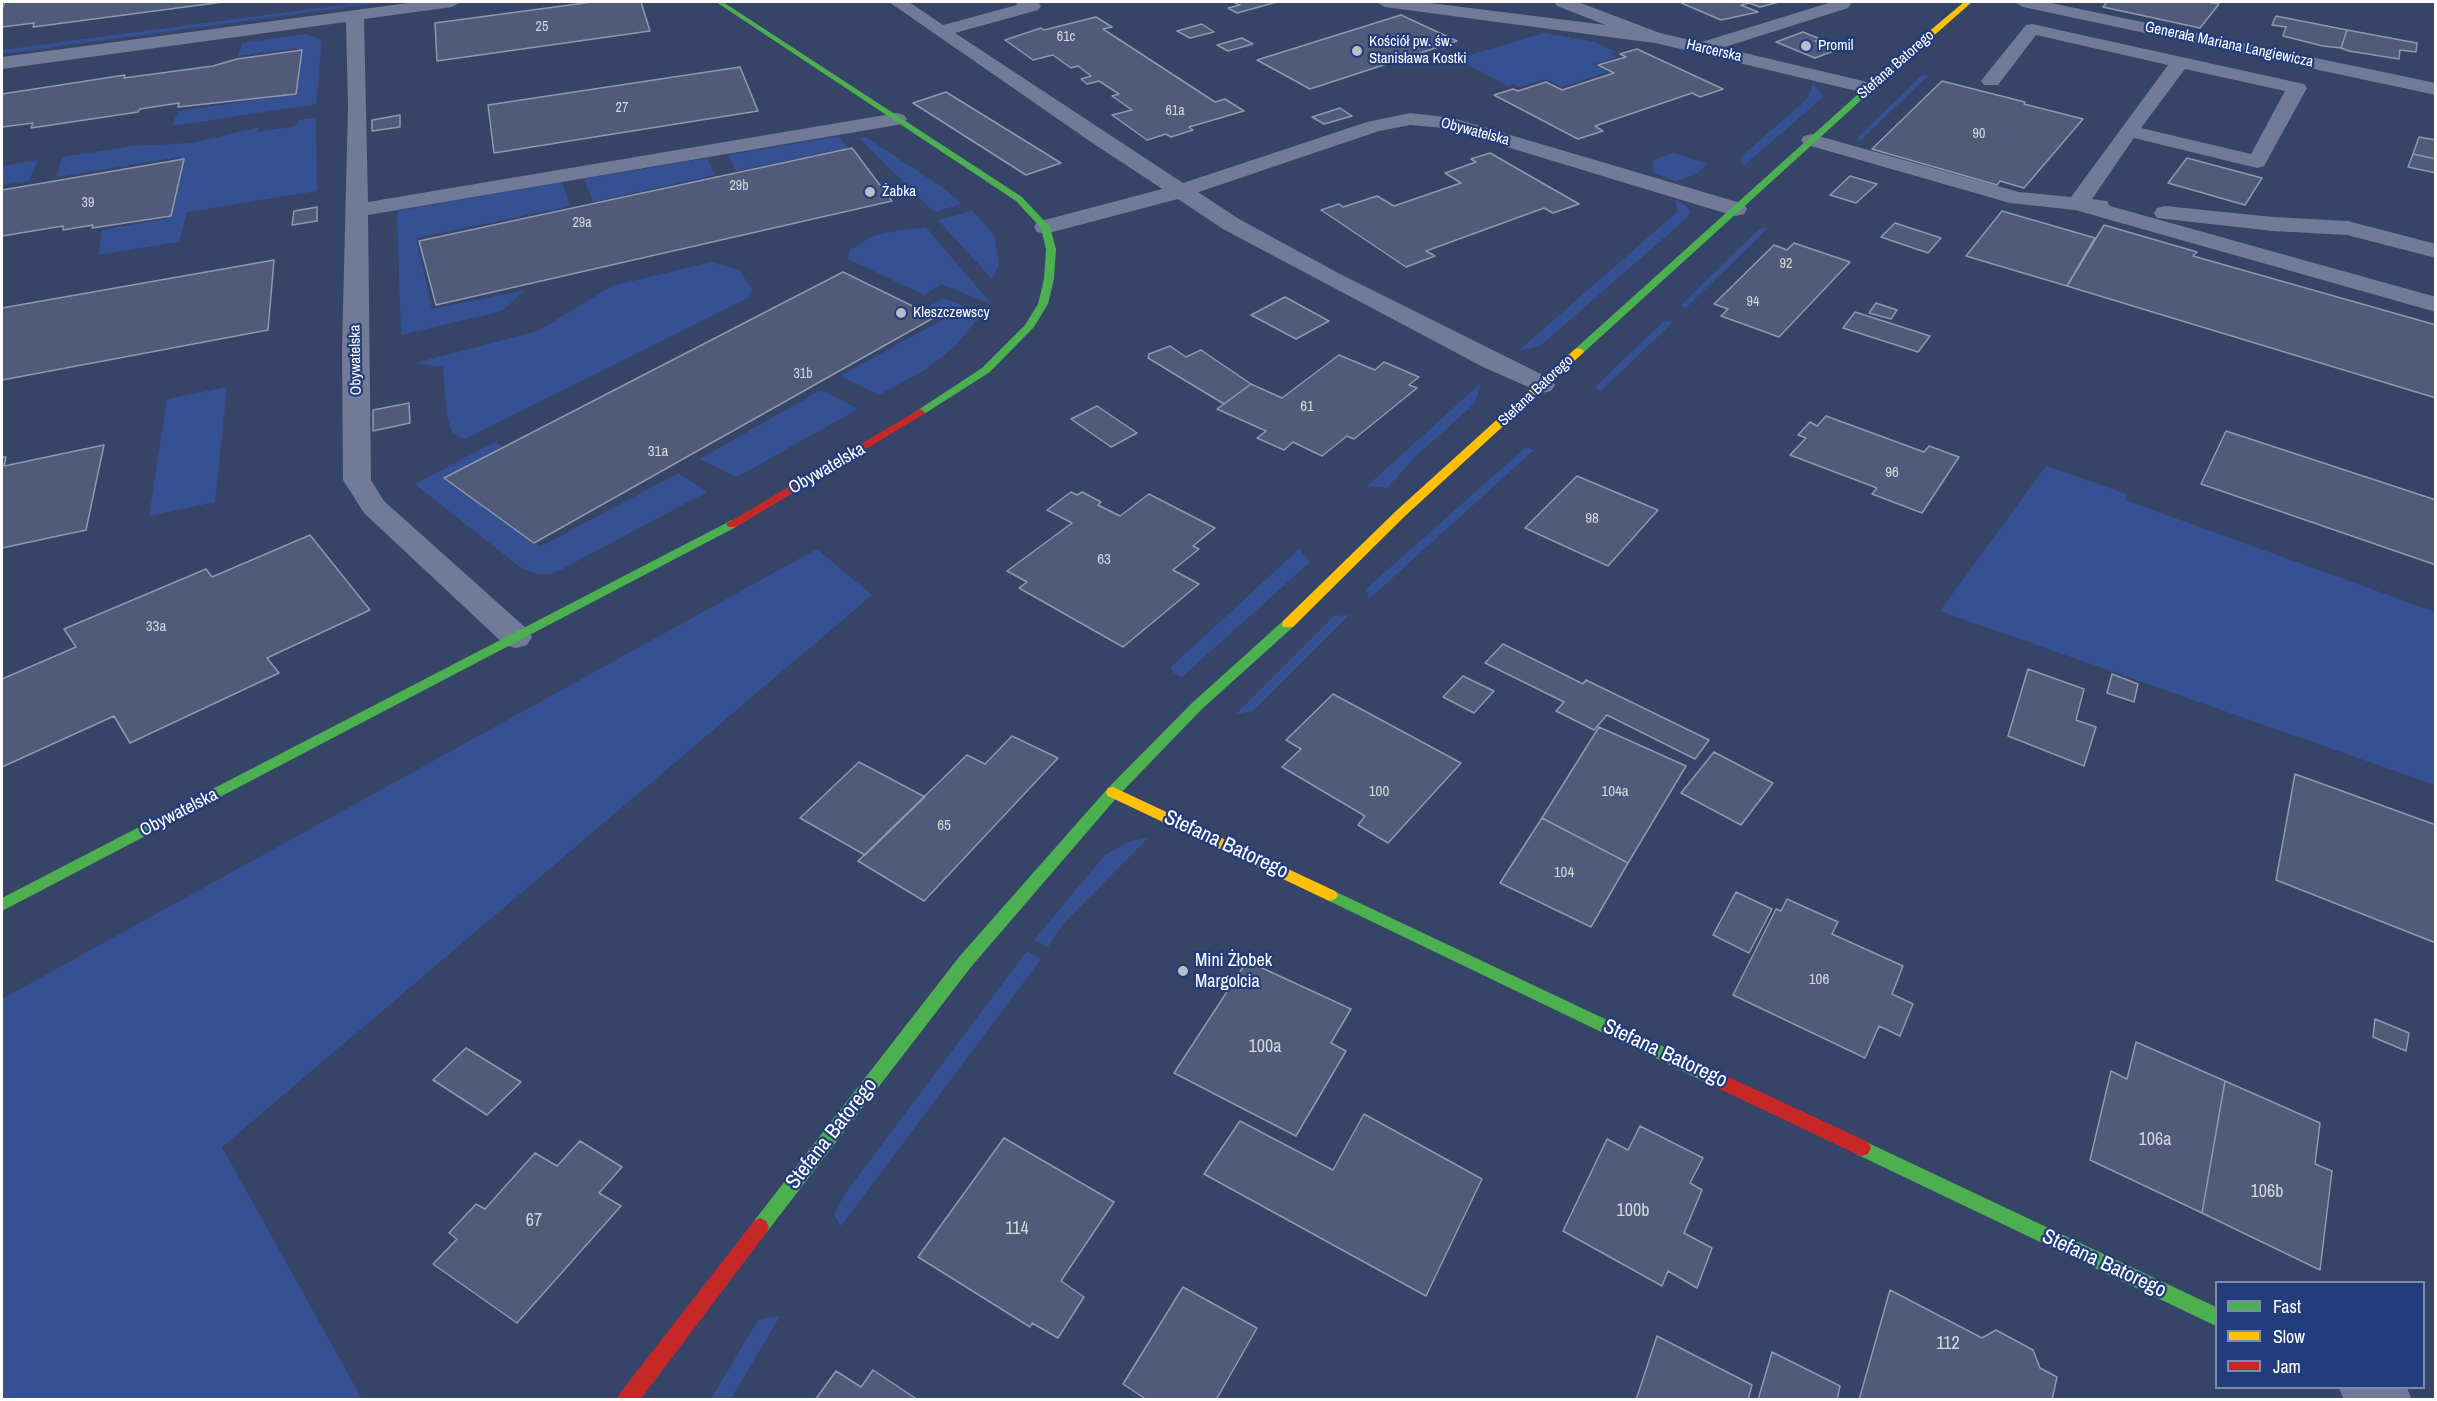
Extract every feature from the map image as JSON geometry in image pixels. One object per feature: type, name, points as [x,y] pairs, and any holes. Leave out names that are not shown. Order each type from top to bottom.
[{"type":"street","points":[[286,6],[321,2]]},
{"type":"street","points":[[2,63],[452,2]]},
{"type":"street","points":[[719,2],[1019,199],[1045,227]]},
{"type":"street","points":[[898,2],[1098,138],[1231,224],[1313,269],[1542,386]]},
{"type":"street","points":[[941,31],[1032,6],[1024,2]]},
{"type":"street","points":[[1385,2],[1654,37]]},
{"type":"street","name":"Harcerska","points":[[1563,2],[1654,37],[1869,87]]},
{"type":"street","name":"Stefana Batorego","points":[[627,1400],[965,962],[1113,792],[1197,706],[1322,593],[1401,513],[1869,87],[1968,2]]},
{"type":"street","name":"Generała Mariana Langiewicza","points":[[2023,2],[2436,89]]},
{"type":"street","points":[[1702,48],[1842,4]]},
{"type":"street","name":"Obywatelska","points":[[355,15],[358,106],[357,480],[374,507],[516,637]]},
{"type":"street","points":[[1991,81],[2032,28],[2297,88],[2257,162],[2129,131]]},
{"type":"street","points":[[2077,204],[2180,62]]},
{"type":"street","name":"Obywatelska","points":[[2,905],[754,512],[873,442],[986,370],[1029,327],[1042,304],[1049,279],[1051,249],[1045,227],[1181,191],[1374,126],[1410,119],[1446,122],[1736,209]]},
{"type":"street","points":[[357,210],[897,120]]},
{"type":"street","points":[[1811,140],[2018,198],[2273,224],[2348,228],[2436,250]]},
{"type":"street","points":[[2077,204],[2436,306]]},
{"type":"street","name":"Stefana Batorego","points":[[1113,792],[2215,1316]]},
{"type":"street","points":[[2365,1389],[2388,1400]]},
{"type":"shaded area","points":[[364,2],[385,2],[2,54],[2,50]]},
{"type":"shaded area","points":[[1544,33],[1595,42],[1616,52],[1611,54],[1617,57],[1593,64],[1607,72],[1561,87],[1546,79],[1520,87],[1514,84],[1508,86],[1456,59]]},
{"type":"shaded area","points":[[305,34],[322,40],[316,104],[172,126],[178,111],[296,94],[297,48],[238,56],[242,43]]},
{"type":"shaded area","points":[[1921,76],[1928,76],[1860,141],[1857,138]]},
{"type":"shaded area","points":[[1813,84],[1824,96],[1745,165],[1741,163],[1740,159],[1743,155],[1808,98]]},
{"type":"shaded area","points":[[316,118],[317,191],[187,212],[179,242],[98,255],[102,230],[170,218],[180,157],[57,177],[62,157],[133,146],[192,143],[260,127],[257,132],[295,126],[298,120]]},
{"type":"shaded area","points":[[839,136],[848,148],[736,171],[728,155]]},
{"type":"shaded area","points":[[866,137],[946,190],[962,204],[934,212],[859,138]]},
{"type":"shaded area","points":[[1674,153],[1707,164],[1695,175],[1676,181],[1654,173],[1653,160]]},
{"type":"shaded area","points":[[707,158],[715,175],[593,202],[584,179]]},
{"type":"shaded area","points":[[38,160],[29,181],[2,185],[2,166]]},
{"type":"shaded area","points":[[562,182],[570,206],[416,238],[432,309],[525,290],[502,311],[401,335],[397,211]]},
{"type":"shaded area","points":[[1676,199],[1687,207],[1690,212],[1688,217],[1540,346],[1518,351],[1677,212]]},
{"type":"shaded area","points":[[972,211],[994,234],[999,265],[992,279],[938,220]]},
{"type":"shaded area","points":[[926,227],[991,304],[941,284],[924,295],[848,259],[850,250],[871,237]]},
{"type":"shaded area","points":[[1768,228],[1685,309],[1681,305],[1759,229]]},
{"type":"shaded area","points":[[711,262],[739,270],[752,289],[748,298],[465,439],[452,433],[447,416],[443,367],[415,363],[538,331],[612,286]]},
{"type":"shaded area","points":[[944,298],[982,314],[955,346],[925,370],[879,395],[840,376],[948,317],[929,306]]},
{"type":"shaded area","points":[[1664,321],[1673,322],[1600,392],[1595,387]]},
{"type":"shaded area","points":[[1481,383],[1475,403],[1415,457],[1387,488],[1367,486]]},
{"type":"shaded area","points":[[227,387],[215,502],[149,516],[167,399]]},
{"type":"shaded area","points":[[821,390],[858,409],[737,477],[700,459]]},
{"type":"shaded area","points":[[495,442],[503,447],[444,478],[540,547],[678,473],[707,492],[562,569],[550,574],[538,574],[521,568],[415,484]]},
{"type":"shaded area","points":[[1526,447],[1534,450],[1369,599],[1366,589]]},
{"type":"shaded area","points":[[2046,466],[2127,494],[2125,500],[2435,612],[2435,785],[1940,611]]},
{"type":"shaded area","points":[[817,549],[872,595],[222,1147],[362,1399],[2,1399],[2,999]]},
{"type":"shaded area","points":[[1299,549],[1310,562],[1182,677],[1174,673],[1171,669],[1173,665]]},
{"type":"shaded area","points":[[1349,615],[1253,711],[1236,714],[1334,616]]},
{"type":"shaded area","points":[[1148,838],[1063,924],[1048,947],[1034,940],[1105,855],[1130,841]]},
{"type":"shaded area","points":[[1027,951],[1041,959],[841,1226],[834,1215],[844,1195]]},
{"type":"shaded area","points":[[780,1316],[731,1399],[711,1399],[758,1320]]},
{"type":"building","points":[[5,2],[223,2],[33,27],[34,23],[2,27],[2,9]]},
{"type":"building","points":[[592,2],[641,2],[650,31],[437,61],[435,23]]},
{"type":"building","points":[[1233,2],[1277,2],[1237,13],[1228,8],[1240,5]]},
{"type":"building","points":[[1679,2],[1779,2],[1760,7],[1749,3],[1741,5],[1758,12],[1721,20]]},
{"type":"building","points":[[2107,2],[2208,2],[2219,4],[2200,28],[2103,7]]},
{"type":"building","name":"Kościół pw. św. Stanisława Kostki","points":[[1401,15],[1457,41],[1310,89],[1257,60]]},
{"type":"building","points":[[2276,16],[2347,30],[2341,48],[2283,36],[2286,27],[2272,25]]},
{"type":"building","points":[[1096,17],[1112,27],[1103,29],[1215,102],[1225,99],[1244,111],[1189,127],[1193,130],[1171,137],[1166,134],[1147,140],[1112,115],[1132,110],[1112,96],[1119,94],[1099,81],[1087,84],[1081,79],[1091,76],[1078,66],[1071,68],[1053,55],[1033,60],[1005,40],[1041,28],[1044,30]]},
{"type":"building","points":[[1202,24],[1214,32],[1190,38],[1177,31]]},
{"type":"building","points":[[2347,30],[2417,43],[2416,52],[2400,50],[2399,59],[2349,51],[2341,48]]},
{"type":"building","name":"Promil","points":[[1803,32],[1820,39],[1815,41],[1836,50],[1815,58],[1776,42]]},
{"type":"building","points":[[1242,38],[1253,44],[1228,51],[1217,45]]},
{"type":"building","points":[[1637,49],[1723,89],[1700,97],[1692,93],[1595,126],[1603,131],[1578,139],[1494,95],[1513,89],[1518,91],[1546,82],[1562,90],[1614,73],[1598,65],[1626,57],[1620,54]]},
{"type":"building","points":[[302,50],[296,94],[178,107],[179,103],[140,109],[138,112],[31,128],[33,123],[2,127],[2,94],[125,75],[124,78],[213,66],[237,59]]},
{"type":"building","points":[[740,67],[758,111],[494,153],[488,105]]},
{"type":"building","points":[[1942,81],[2083,119],[2024,188],[2000,181],[1997,185],[1872,149]]},
{"type":"building","points":[[946,92],[1061,163],[1026,175],[913,103]]},
{"type":"building","points":[[1340,108],[1352,116],[1324,124],[1312,117]]},
{"type":"building","points":[[400,115],[400,127],[372,131],[372,120]]},
{"type":"building","points":[[2419,137],[2436,140],[2436,159],[2413,154]]},
{"type":"building","points":[[852,148],[892,201],[436,305],[419,241]]},
{"type":"building","points":[[1490,153],[1579,204],[1553,213],[1544,208],[1426,251],[1435,256],[1406,267],[1321,210],[1339,204],[1343,207],[1377,196],[1394,206],[1461,183],[1445,173],[1476,162],[1471,159]]},
{"type":"building","points":[[2413,154],[2436,159],[2436,173],[2408,167]]},
{"type":"building","points":[[2187,158],[2262,178],[2245,205],[2168,183]]},
{"type":"building","points":[[184,159],[171,216],[92,228],[93,225],[63,230],[63,226],[2,236],[2,190]]},
{"type":"building","points":[[1850,176],[1877,184],[1856,203],[1830,195]]},
{"type":"building","points":[[317,207],[317,221],[292,225],[294,211]]},
{"type":"building","points":[[2002,211],[2095,238],[2067,286],[1966,256]]},
{"type":"building","points":[[1895,223],[1941,238],[1928,253],[1881,237]]},
{"type":"building","points":[[2104,225],[2197,252],[2193,256],[2436,325],[2436,398],[2067,286]]},
{"type":"building","points":[[1794,243],[1850,262],[1779,337],[1721,316],[1728,309],[1714,304],[1774,245],[1787,250]]},
{"type":"building","points":[[274,260],[268,330],[2,380],[2,308]]},
{"type":"building","points":[[843,272],[935,317],[534,543],[444,478]]},
{"type":"building","points":[[1285,297],[1329,321],[1296,339],[1251,315]]},
{"type":"building","points":[[1876,303],[1897,310],[1891,319],[1869,313]]},
{"type":"building","points":[[1855,312],[1930,336],[1918,352],[1843,328]]},
{"type":"building","points":[[1170,346],[1186,357],[1201,350],[1251,384],[1224,404],[1148,358],[1149,354]]},
{"type":"building","points":[[1339,355],[1375,370],[1384,362],[1419,377],[1409,385],[1417,388],[1354,439],[1347,436],[1322,456],[1293,442],[1284,450],[1257,438],[1266,431],[1217,409],[1251,384],[1282,398]]},
{"type":"building","points":[[409,403],[410,423],[373,431],[373,410]]},
{"type":"building","points":[[1097,406],[1137,433],[1111,447],[1071,419]]},
{"type":"building","points":[[1826,416],[1924,452],[1929,446],[1959,457],[1922,513],[1872,494],[1877,488],[1790,455],[1806,438],[1798,435],[1810,422],[1817,426]]},
{"type":"building","points":[[2226,431],[2436,500],[2436,565],[2201,484]]},
{"type":"building","points":[[104,445],[86,530],[2,548],[2,457],[6,457],[4,466]]},
{"type":"building","points":[[1577,476],[1658,510],[1608,566],[1525,528]]},
{"type":"building","points":[[1071,492],[1077,495],[1082,492],[1101,502],[1098,505],[1120,516],[1149,494],[1215,528],[1193,546],[1199,549],[1173,570],[1199,584],[1123,647],[1019,588],[1027,582],[1007,571],[1072,523],[1047,510]]},
{"type":"building","points":[[310,535],[370,610],[267,658],[279,673],[130,743],[114,716],[2,767],[2,679],[76,647],[64,629],[206,569],[212,577]]},
{"type":"building","points":[[1503,644],[1583,684],[1586,680],[1709,740],[1695,759],[1607,715],[1594,730],[1556,711],[1564,702],[1485,663]]},
{"type":"building","points":[[2028,669],[2084,689],[2076,720],[2096,727],[2084,766],[2008,736]]},
{"type":"building","points":[[2112,674],[2138,684],[2134,702],[2107,693]]},
{"type":"building","points":[[1463,676],[1494,691],[1474,713],[1443,697]]},
{"type":"building","points":[[1333,694],[1461,763],[1388,843],[1358,825],[1365,816],[1282,767],[1301,749],[1286,740]]},
{"type":"building","points":[[1599,727],[1686,766],[1628,863],[1542,818]]},
{"type":"building","points":[[1012,736],[1058,758],[924,901],[858,861],[967,755],[985,764]]},
{"type":"building","points":[[1714,752],[1773,783],[1741,825],[1681,793]]},
{"type":"building","points":[[859,762],[925,797],[865,855],[800,818]]},
{"type":"building","points":[[2295,774],[2436,825],[2436,943],[2276,880]]},
{"type":"building","points":[[1542,818],[1628,863],[1591,927],[1500,883]]},
{"type":"building","points":[[1736,892],[1772,909],[1749,953],[1713,935]]},
{"type":"building","points":[[1787,899],[1838,922],[1832,934],[1903,966],[1892,994],[1913,1004],[1900,1036],[1879,1026],[1865,1058],[1733,995],[1776,909],[1781,911]]},
{"type":"building","points":[[1247,961],[1351,1009],[1331,1043],[1346,1051],[1296,1136],[1174,1073]]},
{"type":"building","points":[[2375,1019],[2409,1033],[2406,1051],[2373,1037]]},
{"type":"building","points":[[2136,1042],[2225,1081],[2202,1213],[2090,1160],[2111,1071],[2127,1079]]},
{"type":"building","points":[[466,1048],[521,1082],[487,1115],[433,1080]]},
{"type":"building","points":[[2225,1081],[2320,1123],[2315,1164],[2332,1171],[2320,1270],[2202,1213]]},
{"type":"building","points":[[1364,1114],[1482,1179],[1426,1296],[1204,1174],[1240,1121],[1333,1170]]},
{"type":"building","points":[[1640,1126],[1703,1158],[1690,1183],[1702,1190],[1684,1233],[1712,1248],[1697,1288],[1668,1271],[1662,1286],[1563,1231],[1607,1139],[1628,1150]]},
{"type":"building","points":[[1004,1138],[1114,1202],[1061,1281],[1084,1297],[1058,1338],[1032,1323],[1030,1327],[918,1257]]},
{"type":"building","points":[[580,1141],[622,1167],[599,1193],[621,1206],[517,1323],[433,1264],[457,1239],[449,1233],[476,1204],[485,1209],[535,1153],[557,1166]]},
{"type":"building","points":[[1183,1287],[1257,1328],[1216,1400],[1147,1400],[1123,1384]]},
{"type":"building","points":[[1890,1290],[1982,1338],[1996,1330],[2033,1350],[2040,1368],[2057,1377],[2052,1400],[1859,1400]]},
{"type":"building","points":[[1657,1336],[1752,1385],[1748,1400],[1636,1400]]},
{"type":"building","points":[[1772,1352],[1840,1386],[1837,1400],[1758,1400]]},
{"type":"building","points":[[873,1370],[918,1400],[815,1400],[836,1371],[861,1387]]},
{"type":"traffic: fast","points":[[719,2],[1019,199],[1045,227],[1051,249],[1049,279],[1043,304],[1029,327],[986,370],[920,412]]},
{"type":"traffic: fast","points":[[1579,351],[1910,52]]},
{"type":"traffic: fast","points":[[2,905],[732,524]]},
{"type":"traffic: fast","points":[[760,1227],[965,962],[1113,792],[1197,706],[1288,624]]},
{"type":"traffic: fast","points":[[1330,895],[1709,1076]]},
{"type":"traffic: fast","points":[[1862,1148],[2215,1317]]},
{"type":"traffic: slow","points":[[1910,52],[1968,2]]},
{"type":"traffic: slow","points":[[1288,624],[1401,513],[1579,351]]},
{"type":"traffic: slow","points":[[1113,792],[1330,895]]},
{"type":"traffic: jam","points":[[732,524],[920,412]]},
{"type":"traffic: jam","points":[[1709,1076],[1862,1148]]},
{"type":"traffic: jam","points":[[627,1400],[760,1227]]},
{"type":"place","name":"Promil","points":[[1806,46]]},
{"type":"place","name":"Kościół pw. św. Stanisława Kostki","points":[[1357,51]]},
{"type":"place","name":"Żabka","points":[[870,192]]},
{"type":"place","name":"Kleszczewscy","points":[[901,313]]},
{"type":"place","name":"Mini Żłobek Margolcia","points":[[1183,971]]}]
